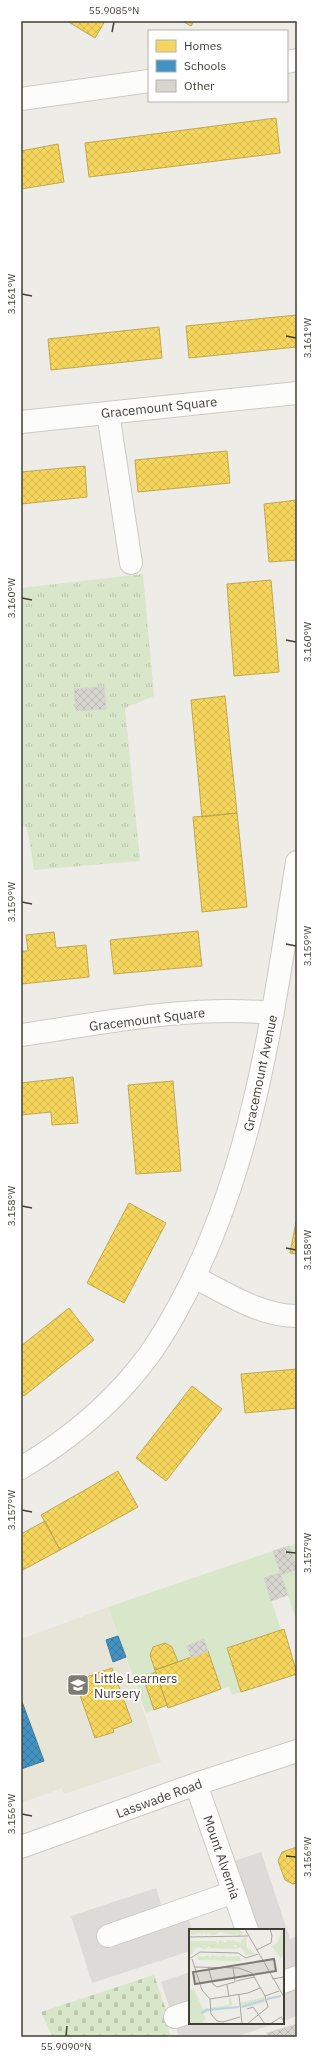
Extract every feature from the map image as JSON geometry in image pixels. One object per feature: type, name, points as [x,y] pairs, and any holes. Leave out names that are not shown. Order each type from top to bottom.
[{"type":"street","points":[[21,99],[148,81]]},
{"type":"street","name":"Gracemount Square","points":[[21,422],[297,393]]},
{"type":"street","points":[[108,413],[131,563]]},
{"type":"street","name":"Gracemount Avenue","points":[[21,1468],[49,1452],[97,1413],[139,1368],[158,1342],[194,1276],[223,1212],[242,1152],[260,1081],[273,1013],[297,862]]},
{"type":"street","name":"Gracemount Square","points":[[21,1035],[194,1012],[240,1010],[273,1013]]},
{"type":"street","points":[[194,1276],[242,1302],[287,1316],[297,1316]]},
{"type":"street","name":"Lasswade Road","points":[[21,1847],[196,1784],[297,1751]]},
{"type":"street","name":"Mount Alvernia","points":[[196,1784],[248,1929]]},
{"type":"street","points":[[108,1936],[234,1892]]},
{"type":"street","points":[[284,1982],[297,1977]]},
{"type":"shaded area","name":"Little Learners Nursery","points":[[108,1607],[161,1762],[64,1794],[62,1788],[21,1803],[21,1639]]},
{"type":"shaded area","points":[[261,1852],[290,1939],[297,1936],[297,2016],[284,2021],[284,1929],[247,1929],[225,1864]]},
{"type":"shaded area","points":[[156,1888],[165,1916],[186,1909],[192,1929],[189,1929],[189,1951],[92,1983],[71,1916]]},
{"type":"shaded area","points":[[189,1972],[189,2024],[274,2024],[235,2037],[179,2037],[161,1982]]},
{"type":"green space","points":[[143,574],[154,696],[125,708],[140,861],[34,870],[27,827],[21,827],[21,800],[23,799],[21,767],[21,588]]},
{"type":"green space","points":[[297,1543],[297,1569],[289,1546]]},
{"type":"green space","points":[[273,1551],[280,1573],[264,1579],[281,1630],[227,1648],[241,1692],[232,1695],[229,1687],[221,1689],[204,1640],[187,1646],[191,1658],[178,1662],[172,1647],[165,1643],[153,1647],[150,1655],[156,1672],[143,1677],[154,1710],[146,1713],[108,1607]]},
{"type":"green space","points":[[297,1569],[297,1622],[281,1575]]},
{"type":"green space","points":[[154,1975],[166,2010],[163,2012],[171,2037],[53,2037],[41,2012]]},
{"type":"building: Homes","points":[[67,21],[105,21],[95,38]]},
{"type":"building: Homes","points":[[182,21],[194,21],[191,26]]},
{"type":"building: Homes","points":[[276,118],[280,153],[89,177],[85,143]]},
{"type":"building: Homes","points":[[58,144],[64,182],[21,189],[21,151]]},
{"type":"building: Homes","points":[[297,315],[297,347],[189,358],[186,326]]},
{"type":"building: Homes","points":[[159,327],[162,358],[51,370],[48,339]]},
{"type":"building: Homes","points":[[227,451],[230,483],[138,492],[135,460]]},
{"type":"building: Homes","points":[[85,466],[87,497],[21,504],[21,472]]},
{"type":"building: Homes","points":[[297,500],[297,560],[269,562],[264,504]]},
{"type":"building: Homes","points":[[271,580],[279,672],[234,676],[227,584]]},
{"type":"building: Homes","points":[[225,696],[237,813],[202,817],[191,700]]},
{"type":"building: Homes","points":[[237,813],[247,907],[202,912],[193,817]]},
{"type":"building: Homes","points":[[198,931],[202,966],[114,974],[110,940]]},
{"type":"building: Homes","points":[[54,932],[56,948],[86,945],[89,977],[21,984],[21,951],[28,951],[26,935]]},
{"type":"building: Homes","points":[[73,1077],[78,1123],[52,1125],[51,1112],[21,1115],[21,1083]]},
{"type":"building: Homes","points":[[173,1081],[181,1171],[136,1174],[128,1085]]},
{"type":"building: Homes","points":[[129,1203],[166,1223],[124,1303],[87,1283]]},
{"type":"building: Homes","points":[[297,1217],[297,1254],[290,1253]]},
{"type":"building: Homes","points":[[69,1308],[94,1340],[24,1396],[21,1393],[21,1346]]},
{"type":"building: Homes","points":[[297,1369],[297,1408],[245,1413],[241,1374]]},
{"type":"building: Homes","points":[[192,1386],[222,1409],[166,1481],[136,1458]]},
{"type":"building: Homes","points":[[118,1471],[138,1507],[60,1550],[41,1515]]},
{"type":"building: Homes","points":[[45,1521],[60,1550],[21,1571],[21,1534]]},
{"type":"building: Homes","points":[[284,1629],[297,1674],[241,1692],[227,1648]]},
{"type":"building: Homes","points":[[165,1643],[172,1647],[178,1662],[155,1670],[150,1655],[153,1647]]},
{"type":"building: Homes","points":[[208,1651],[221,1689],[168,1708],[155,1670]]},
{"type":"building: Homes","points":[[112,1668],[132,1722],[113,1729],[114,1732],[95,1738],[75,1681]]},
{"type":"building: Homes","points":[[156,1672],[167,1705],[154,1710],[143,1677]]},
{"type":"building: Homes","points":[[297,1847],[297,1883],[293,1884],[285,1880],[278,1861],[282,1852]]},
{"type":"building: Schools","points":[[118,1636],[126,1657],[113,1662],[106,1640]]},
{"type":"building: Schools","points":[[21,1699],[44,1761],[21,1769]]},
{"type":"building: Other","points":[[104,687],[106,709],[76,711],[74,689]]},
{"type":"building: Other","points":[[289,1546],[297,1569],[281,1575],[273,1551]]},
{"type":"building: Other","points":[[280,1573],[288,1595],[271,1601],[264,1578]]},
{"type":"building: Other","points":[[204,1639],[208,1651],[191,1658],[187,1646]]},
{"type":"building: Other","points":[[297,2024],[297,2037],[269,2037],[267,2033]]},
{"type":"place","name":"Little Learners Nursery","points":[[78,1685]]}]
